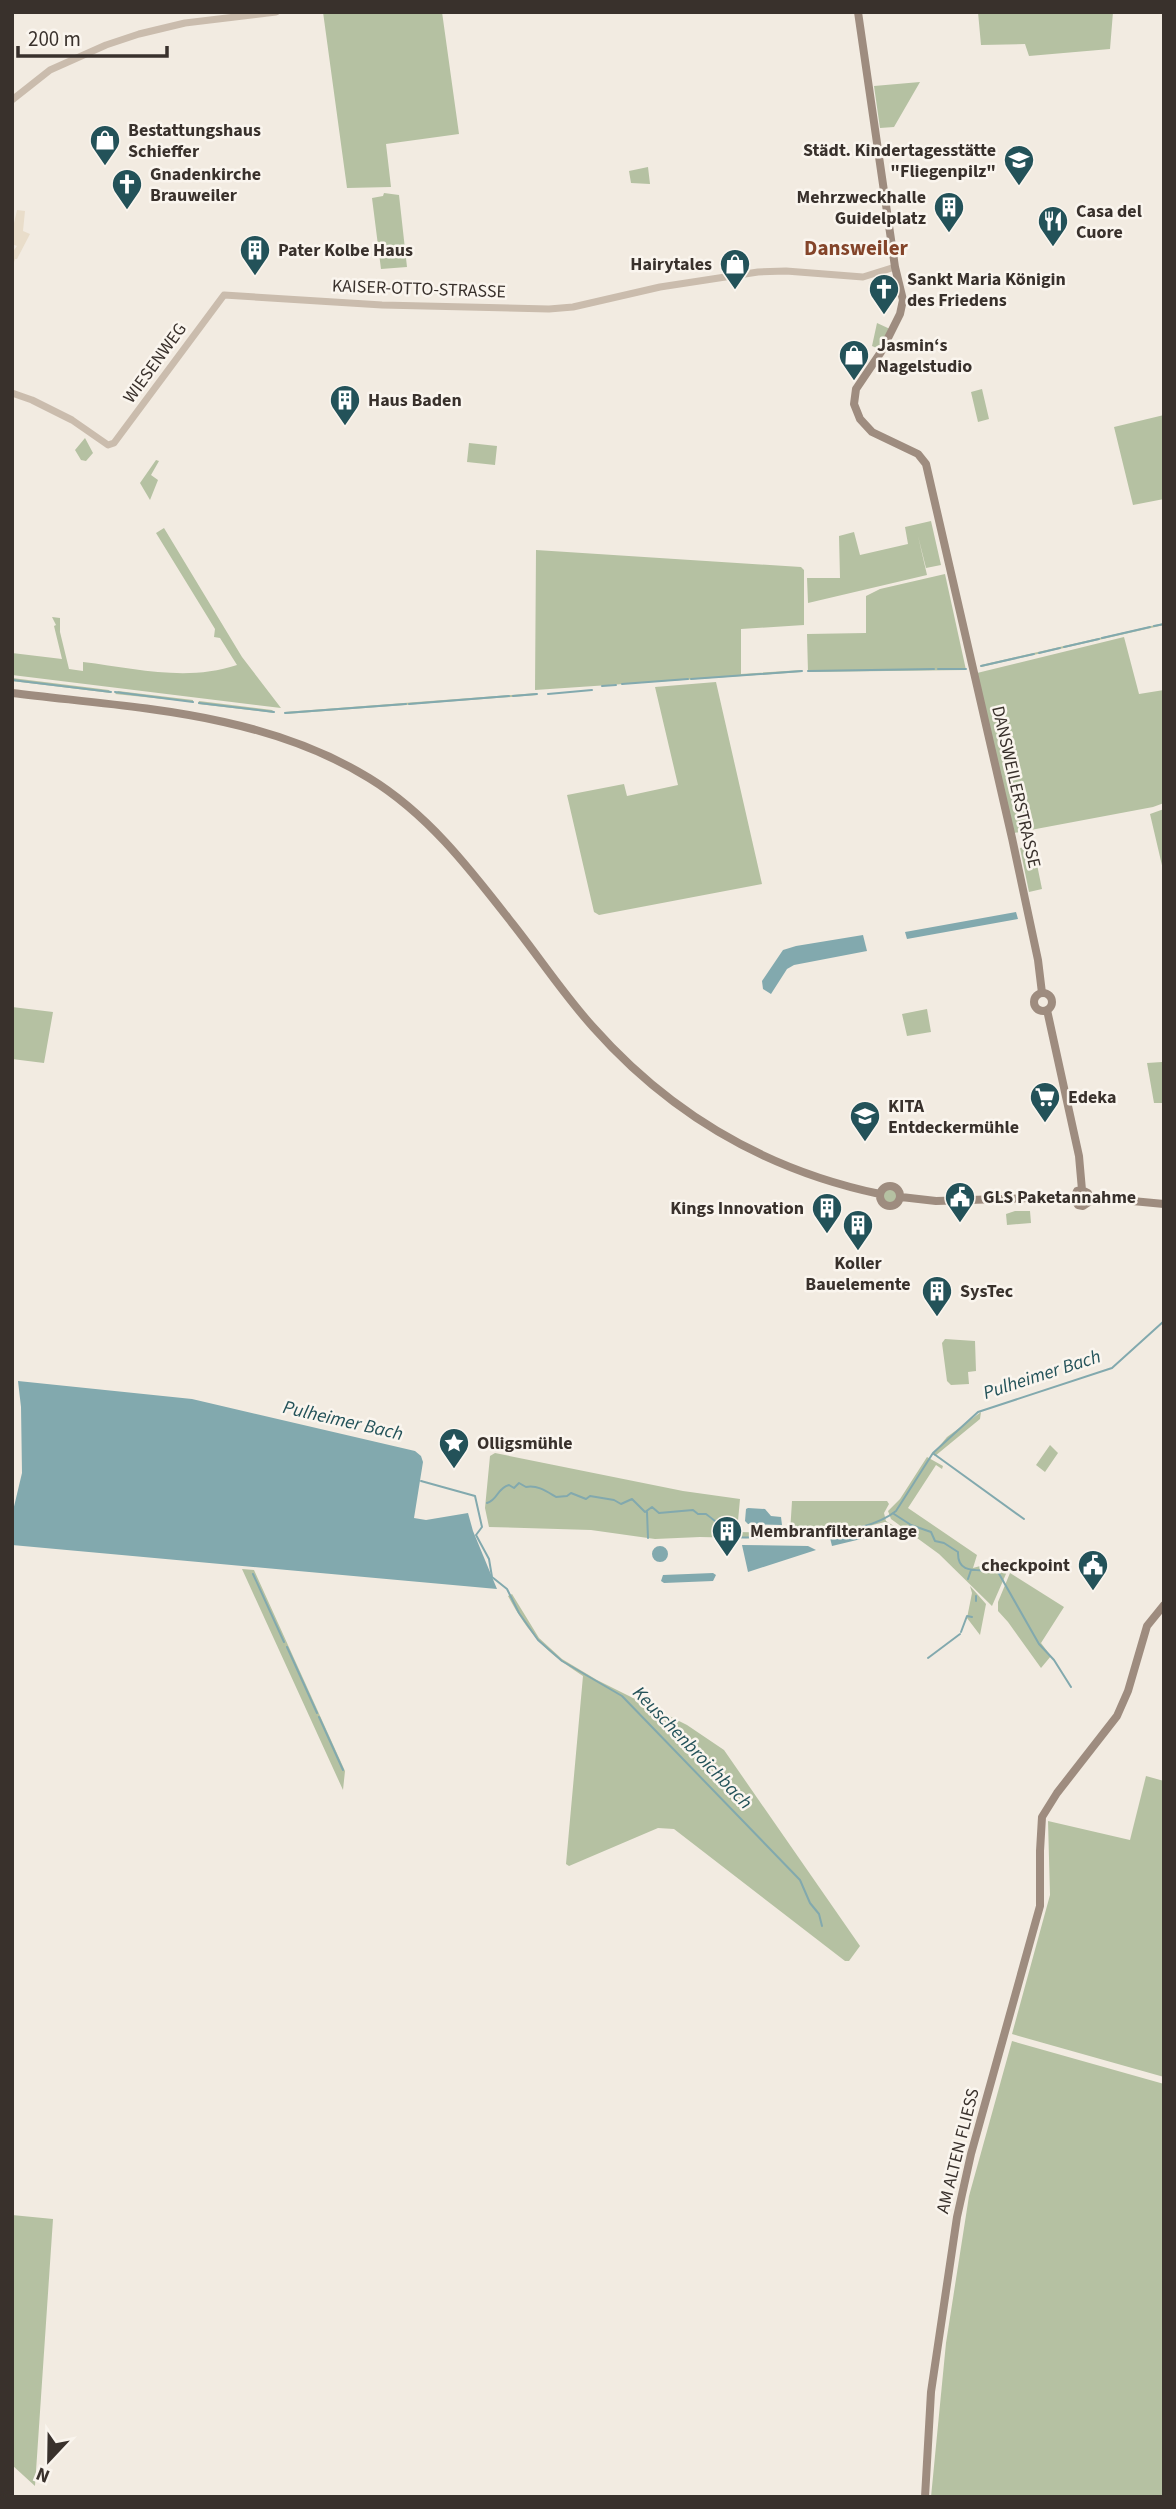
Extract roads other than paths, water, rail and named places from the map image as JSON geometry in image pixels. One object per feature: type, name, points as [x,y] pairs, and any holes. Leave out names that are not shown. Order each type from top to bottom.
[{"type":"main road","points":[[858,12],[895,267]]},
{"type":"main road","name":"DANSWEILERSTRASSE","points":[[895,267],[903,300],[894,328],[856,389],[853,404],[860,419],[872,432],[918,454],[924,460],[1017,861],[1038,960],[1042,993],[1047,993],[1052,999],[1052,1004],[1046,1010],[1079,1156],[1082,1190]]},
{"type":"main road","points":[[12,693],[239,724],[300,743],[355,769],[411,808],[450,845],[593,1027],[650,1084],[686,1112],[738,1144],[802,1173],[880,1194]]},
{"type":"main road","points":[[892,1185],[899,1190],[901,1197],[895,1205],[889,1206],[882,1202],[880,1194],[884,1188],[892,1185]]},
{"type":"main road","points":[[1074,1198],[1076,1193],[1082,1190],[1090,1197]]},
{"type":"main road","points":[[901,1197],[936,1201],[1074,1198]]},
{"type":"main road","points":[[1074,1198],[1078,1205],[1083,1206],[1089,1202],[1090,1197]]},
{"type":"main road","points":[[1090,1197],[1164,1204]]},
{"type":"main road","name":"AM ALTEN FLIESS","points":[[925,2497],[931,2392],[957,2217],[971,2154],[1040,1906],[1042,1817],[1057,1793],[1117,1716],[1128,1691],[1147,1626],[1164,1605]]},
{"type":"street","points":[[12,100],[50,70],[106,45],[139,34],[175,24],[276,12]]},
{"type":"street","name":"KAISER-OTTO-STRASSE","points":[[224,295],[373,304],[549,309],[573,307],[660,288],[758,272],[786,271],[863,277],[895,267]]},
{"type":"street","name":"WIESENWEG","points":[[12,393],[72,420],[108,445],[114,443],[224,295]]},
{"type":"water","points":[[1016,912],[1018,919],[907,939],[905,932]]},
{"type":"water","points":[[863,935],[867,951],[794,965],[787,969],[771,994],[763,989],[762,981],[783,950]]},
{"type":"water","points":[[18,1381],[192,1399],[415,1451],[423,1462],[414,1518],[426,1520],[468,1513],[497,1589],[12,1545],[12,1515],[22,1473]]},
{"type":"water","points":[[748,1508],[765,1509],[771,1516],[781,1517],[782,1525],[748,1524],[745,1521]]},
{"type":"water","points":[[884,1525],[886,1533],[832,1546],[830,1538]]},
{"type":"water","points":[[742,1545],[808,1546],[816,1550],[748,1572]]},
{"type":"water","points":[[660,1546],[666,1548],[666,1560],[660,1562],[654,1560],[652,1554],[654,1548]]},
{"type":"water","points":[[663,1575],[716,1575],[713,1581],[661,1581]]},
{"type":"waterway","points":[[1154,626],[1164,624]]},
{"type":"waterway","points":[[1102,638],[1150,627]]},
{"type":"waterway","points":[[1064,647],[1099,639]]},
{"type":"waterway","points":[[1039,653],[1060,648]]},
{"type":"waterway","points":[[981,666],[1034,654]]},
{"type":"waterway","points":[[808,671],[934,669]]},
{"type":"waterway","points":[[938,669],[966,669]]},
{"type":"waterway","points":[[691,679],[802,671]]},
{"type":"waterway","points":[[622,684],[688,679]]},
{"type":"waterway","points":[[12,680],[111,692]]},
{"type":"waterway","points":[[602,686],[616,685]]},
{"type":"waterway","points":[[548,694],[592,690]]},
{"type":"waterway","points":[[115,692],[193,702]]},
{"type":"waterway","points":[[513,696],[537,694]]},
{"type":"waterway","points":[[409,704],[509,696]]},
{"type":"waterway","points":[[199,703],[274,712]]},
{"type":"waterway","points":[[285,713],[406,704]]},
{"type":"waterway","name":"Pulheimer Bach","points":[[487,1503],[505,1487],[509,1485],[514,1488],[519,1483],[526,1487],[542,1489],[556,1497],[571,1493],[586,1499],[590,1496],[614,1500],[621,1504],[632,1499],[645,1512],[652,1507],[659,1513],[693,1510],[698,1514],[706,1514],[736,1537],[810,1536],[849,1530],[883,1519],[896,1511],[933,1453],[978,1412],[1112,1368],[1164,1321]]},
{"type":"waterway","points":[[934,1454],[1024,1519]]},
{"type":"waterway","name":"Keuschenbroichbach","points":[[421,1481],[475,1496],[482,1527],[476,1535],[489,1559],[492,1577],[507,1589],[519,1613],[538,1640],[562,1661],[622,1696],[800,1880],[810,1903],[819,1914],[822,1926]]},
{"type":"waterway","points":[[647,1512],[648,1538]]},
{"type":"waterway","points":[[894,1514],[911,1525],[931,1532],[935,1541],[958,1552],[959,1560],[966,1568],[998,1572],[1039,1644],[1054,1660],[1071,1687]]},
{"type":"waterway","points":[[968,1579],[971,1570]]},
{"type":"waterway","points":[[253,1574],[284,1642]]},
{"type":"waterway","points":[[976,1596],[976,1601]]},
{"type":"waterway","points":[[961,1632],[967,1616],[972,1617]]},
{"type":"waterway","points":[[928,1658],[960,1634]]},
{"type":"waterway","points":[[287,1647],[317,1713]]},
{"type":"waterway","points":[[319,1717],[343,1770]]},
{"type":"place","name":"Bestattungshaus Schieffer","points":[[105,167]]},
{"type":"place","name":"Städt. Kindertagesstätte \"Fliegenpilz\"","points":[[1019,187]]},
{"type":"place","name":"Gnadenkirche Brauweiler","points":[[127,211]]},
{"type":"place","name":"Mehrzweckhalle Guidelplatz","points":[[949,234]]},
{"type":"place","name":"Casa del Cuore","points":[[1053,248]]},
{"type":"place","name":"Pater Kolbe Haus","points":[[255,277]]},
{"type":"place","name":"Hairytales","points":[[735,291]]},
{"type":"place","name":"Sankt Maria Königin des Friedens","points":[[884,316]]},
{"type":"place","name":"Jasmin‘s Nagelstudio","points":[[854,382]]},
{"type":"place","name":"Haus Baden","points":[[345,427]]},
{"type":"place","name":"Edeka","points":[[1045,1124]]},
{"type":"place","name":"KITA Entdeckermühle","points":[[865,1143]]},
{"type":"place","name":"GLS Paketannahme","points":[[960,1224]]},
{"type":"place","name":"Kings Innovation","points":[[827,1235]]},
{"type":"place","name":"Koller Bauelemente","points":[[858,1252]]},
{"type":"place","name":"SysTec","points":[[937,1318]]},
{"type":"place","name":"Olligsmühle","points":[[454,1470]]},
{"type":"place","name":"Membranfilteranlage","points":[[727,1558]]},
{"type":"place","name":"checkpoint","points":[[1093,1592]]},
{"type":"district","name":"Dansweiler","points":[[856,248]]}]
